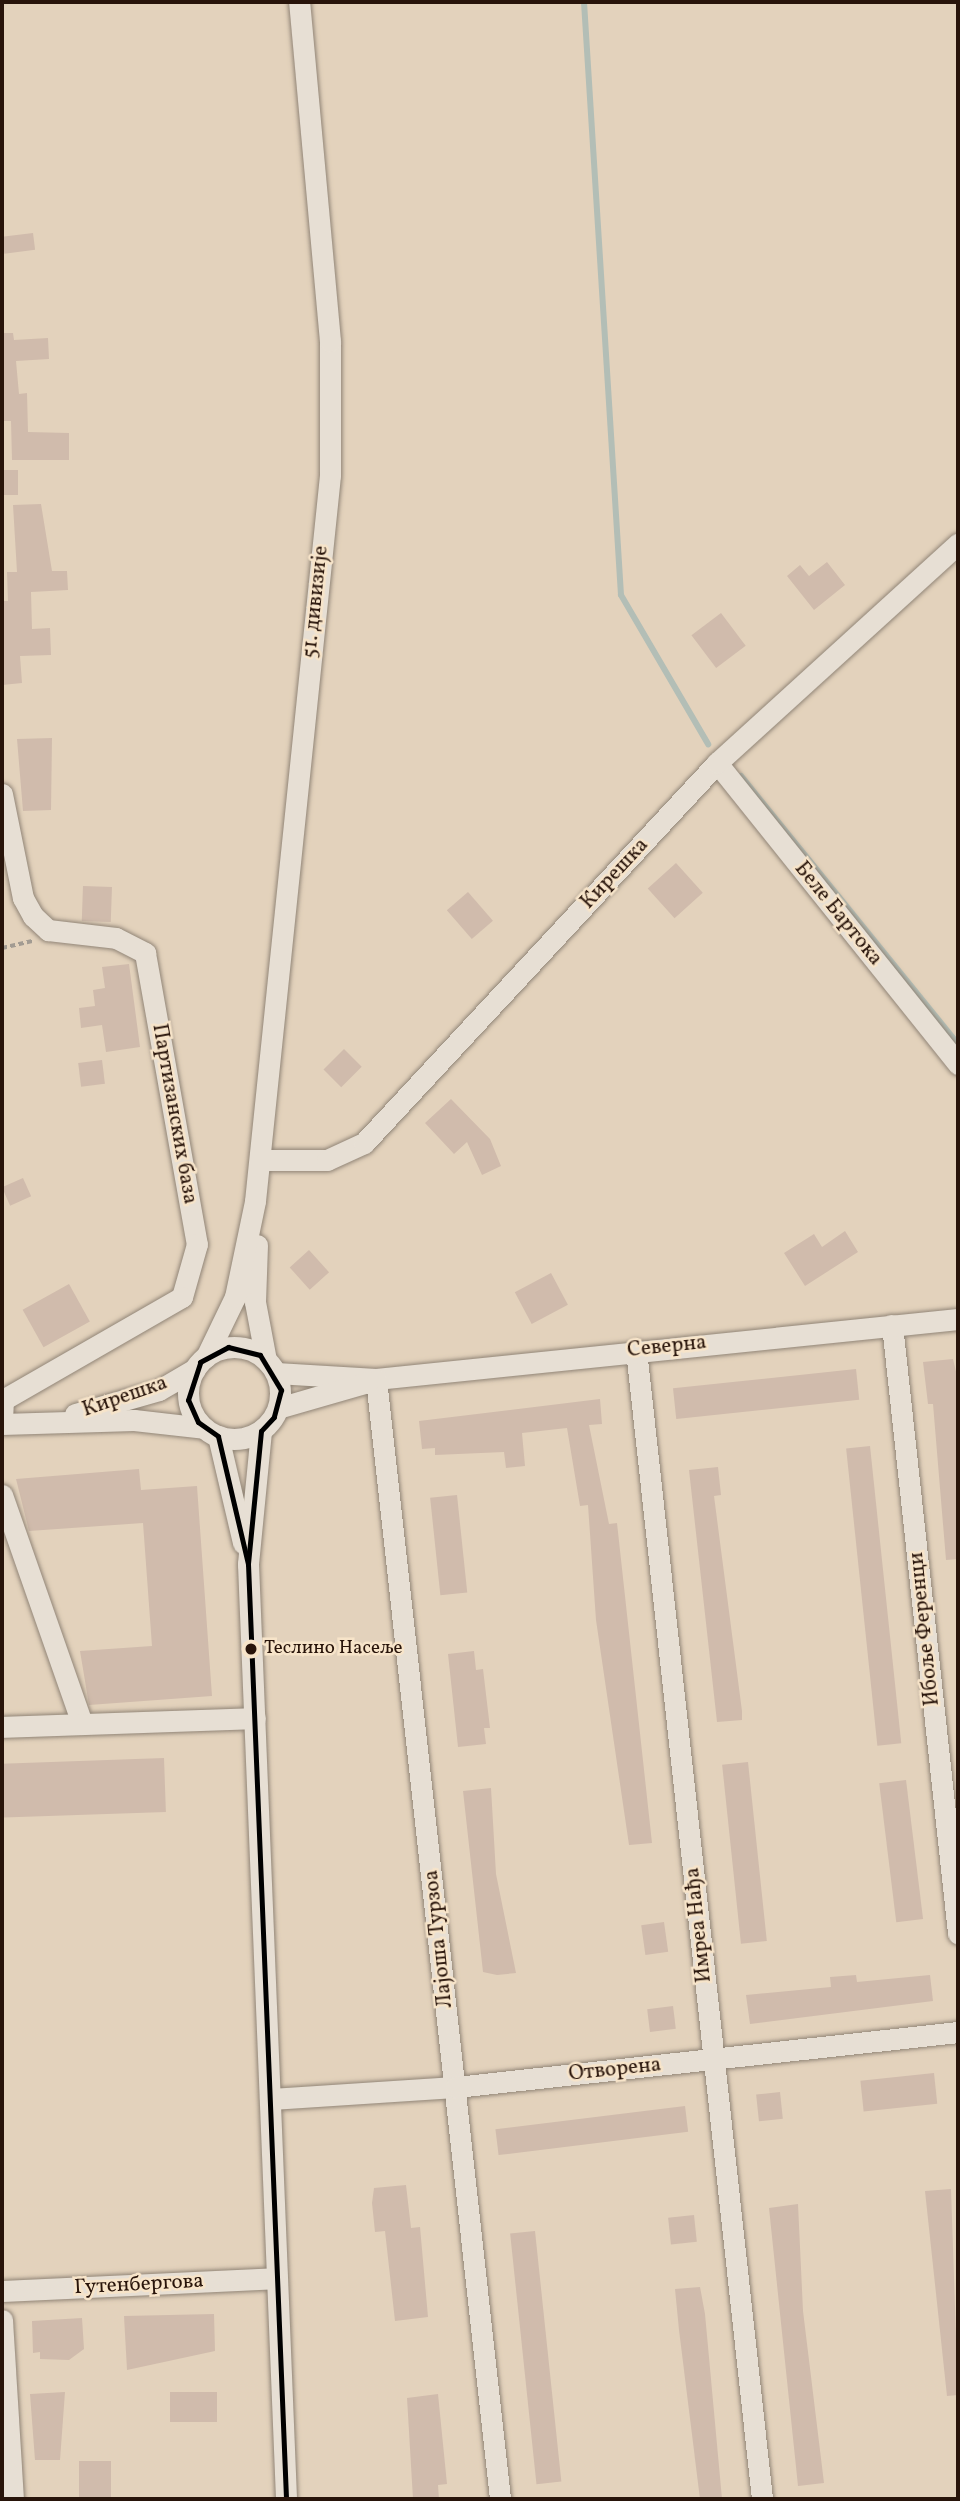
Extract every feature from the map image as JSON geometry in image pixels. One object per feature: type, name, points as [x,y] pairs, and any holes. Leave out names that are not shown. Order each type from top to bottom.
[{"type":"street","name":"51. дивизије","points":[[200,1363],[235,1297],[255,1201],[330,475],[330,341],[299,2]]},
{"type":"street","name":"Кирешка","points":[[260,1160],[327,1160],[364,1143],[717,763],[958,544]]},
{"type":"street","name":"Беле Бартока","points":[[717,763],[958,1064]]},
{"type":"street","points":[[2,794],[23,898],[48,930]]},
{"type":"street","name":"Партизанских база","points":[[2,1418],[3,1400],[183,1297],[197,1244],[145,953],[116,938],[48,930]]},
{"type":"street","name":"51. дивизије","points":[[255,1201],[255,1302],[271,1366]]},
{"type":"street","name":"Северна","points":[[278,1408],[376,1379],[636,1350],[958,1319]]},
{"type":"street","name":"Ибоље Ференци","points":[[891,1325],[958,1933]]},
{"type":"street","points":[[248,1564],[211,1432],[188,1400],[200,1363],[236,1347],[271,1366],[278,1408],[261,1431],[248,1564],[286,2499]]},
{"type":"street","name":"Имреа Нађа","points":[[636,1350],[762,2499]]},
{"type":"street","name":"Кирешка","points":[[53,1421],[159,1390],[200,1363]]},
{"type":"street","name":"Северна","points":[[271,1366],[376,1379]]},
{"type":"street","name":"Лајоша Турзоа","points":[[376,1379],[500,2499]]},
{"type":"street","name":"Кирешка","points":[[2,1424],[155,1421],[211,1432]]},
{"type":"street","points":[[211,1432],[244,1438],[261,1431]]},
{"type":"street","points":[[2,1495],[82,1723]]},
{"type":"street","points":[[2,1727],[255,1718]]},
{"type":"street","name":"Отворена","points":[[270,2099],[456,2087],[958,2032]]},
{"type":"street","name":"Гутенбергова","points":[[2,2291],[275,2278]]},
{"type":"street","points":[[2,2320],[13,2499]]},
{"type":"path","points":[[2,948],[29,944],[48,930]]},
{"type":"building","points":[[33,233],[35,250],[4,254],[2,237]]},
{"type":"building","points":[[2,333],[13,333],[14,340],[48,338],[49,359],[16,361],[19,394],[27,393],[28,432],[69,433],[69,460],[12,460],[11,421],[2,421]]},
{"type":"building","points":[[2,470],[18,470],[18,495],[2,495]]},
{"type":"building","points":[[41,504],[52,571],[67,571],[68,590],[31,592],[32,629],[50,628],[51,655],[20,656],[22,683],[2,685],[2,601],[8,601],[7,572],[17,572],[13,505]]},
{"type":"building","points":[[827,562],[845,585],[814,610],[787,576],[800,565],[809,576]]},
{"type":"building","points":[[721,613],[746,646],[716,668],[691,635]]},
{"type":"building","points":[[52,738],[51,810],[23,811],[17,739]]},
{"type":"building","points":[[676,863],[703,893],[675,918],[648,888]]},
{"type":"building","points":[[83,886],[112,887],[111,922],[82,921]]},
{"type":"building","points":[[468,892],[493,921],[472,939],[447,910]]},
{"type":"building","points":[[129,964],[140,1047],[106,1052],[102,1025],[81,1028],[79,1008],[95,1006],[93,990],[105,988],[102,967]]},
{"type":"building","points":[[344,1049],[362,1067],[341,1087],[323,1070]]},
{"type":"building","points":[[102,1060],[105,1084],[81,1087],[78,1063]]},
{"type":"building","points":[[451,1099],[490,1139],[501,1166],[482,1175],[467,1142],[454,1154],[425,1123]]},
{"type":"building","points":[[23,1178],[31,1196],[10,1206],[2,1187]]},
{"type":"building","points":[[845,1231],[858,1252],[805,1286],[784,1253],[814,1234],[822,1247]]},
{"type":"building","points":[[309,1250],[329,1272],[310,1290],[290,1267]]},
{"type":"building","points":[[551,1273],[568,1305],[532,1324],[515,1292]]},
{"type":"building","points":[[69,1284],[90,1322],[43,1347],[23,1310]]},
{"type":"building","points":[[953,1359],[958,1380],[958,1559],[946,1560],[933,1404],[928,1404],[923,1362]]},
{"type":"building","points":[[856,1369],[859,1400],[676,1419],[673,1388]]},
{"type":"building","points":[[600,1399],[602,1424],[589,1425],[609,1524],[617,1523],[652,1843],[629,1845],[596,1620],[588,1505],[580,1506],[567,1428],[522,1433],[525,1466],[506,1468],[504,1452],[435,1455],[435,1448],[422,1449],[419,1421]]},
{"type":"building","points":[[870,1446],[901,1743],[877,1746],[846,1449]]},
{"type":"building","points":[[718,1467],[721,1495],[714,1496],[742,1720],[717,1722],[689,1470]]},
{"type":"building","points":[[139,1469],[141,1490],[197,1486],[212,1696],[89,1705],[80,1651],[152,1646],[143,1523],[29,1531],[16,1479]]},
{"type":"building","points":[[457,1495],[467,1592],[440,1595],[430,1498]]},
{"type":"building","points":[[474,1651],[476,1670],[483,1669],[490,1728],[484,1728],[486,1744],[458,1747],[448,1654]]},
{"type":"building","points":[[164,1758],[166,1812],[4,1818],[2,1764]]},
{"type":"building","points":[[748,1762],[767,1941],[741,1944],[722,1765]]},
{"type":"building","points":[[906,1780],[923,1919],[896,1922],[879,1783]]},
{"type":"building","points":[[491,1788],[496,1874],[516,1973],[497,1975],[483,1972],[463,1791]]},
{"type":"building","points":[[664,1922],[668,1952],[645,1955],[641,1925]]},
{"type":"building","points":[[856,1975],[857,1982],[930,1975],[933,2001],[750,2024],[746,1995],[831,1987],[830,1977]]},
{"type":"building","points":[[673,2006],[676,2029],[650,2032],[647,2009]]},
{"type":"building","points":[[934,2073],[937,2104],[864,2112],[860,2081]]},
{"type":"building","points":[[780,2092],[783,2119],[759,2121],[756,2095]]},
{"type":"building","points":[[685,2106],[688,2132],[499,2155],[495,2129]]},
{"type":"building","points":[[406,2185],[411,2228],[420,2227],[428,2317],[395,2321],[385,2231],[375,2232],[372,2203],[374,2188]]},
{"type":"building","points":[[951,2189],[958,2395],[947,2396],[925,2191]]},
{"type":"building","points":[[798,2204],[803,2311],[824,2483],[798,2486],[769,2208]]},
{"type":"building","points":[[694,2215],[697,2242],[671,2245],[668,2218]]},
{"type":"building","points":[[535,2231],[561,2482],[536,2484],[510,2234]]},
{"type":"building","points":[[700,2287],[705,2314],[722,2499],[700,2499],[679,2330],[675,2289]]},
{"type":"building","points":[[214,2314],[215,2351],[127,2370],[124,2316]]},
{"type":"building","points":[[82,2318],[84,2349],[69,2360],[40,2359],[40,2352],[33,2353],[32,2321]]},
{"type":"building","points":[[65,2392],[60,2460],[35,2460],[30,2394]]},
{"type":"building","points":[[170,2392],[217,2392],[217,2422],[170,2422]]},
{"type":"building","points":[[438,2394],[447,2484],[438,2485],[439,2499],[413,2499],[407,2398]]},
{"type":"building","points":[[79,2461],[111,2461],[111,2499],[79,2499]]},
{"type":"waterway","points":[[584,2],[621,595],[708,744]]},
{"type":"waterway","points":[[741,776],[958,1044]]},
{"type":"transit line","points":[[228,1347],[260,1355],[281,1390],[274,1417],[261,1431],[248,1564],[218,1436],[198,1422],[188,1400],[200,1362],[228,1347]]},
{"type":"transit line","points":[[248,1564],[286,2499]]},
{"type":"place","name":"Теслино Насеље","points":[[251,1649]]}]
